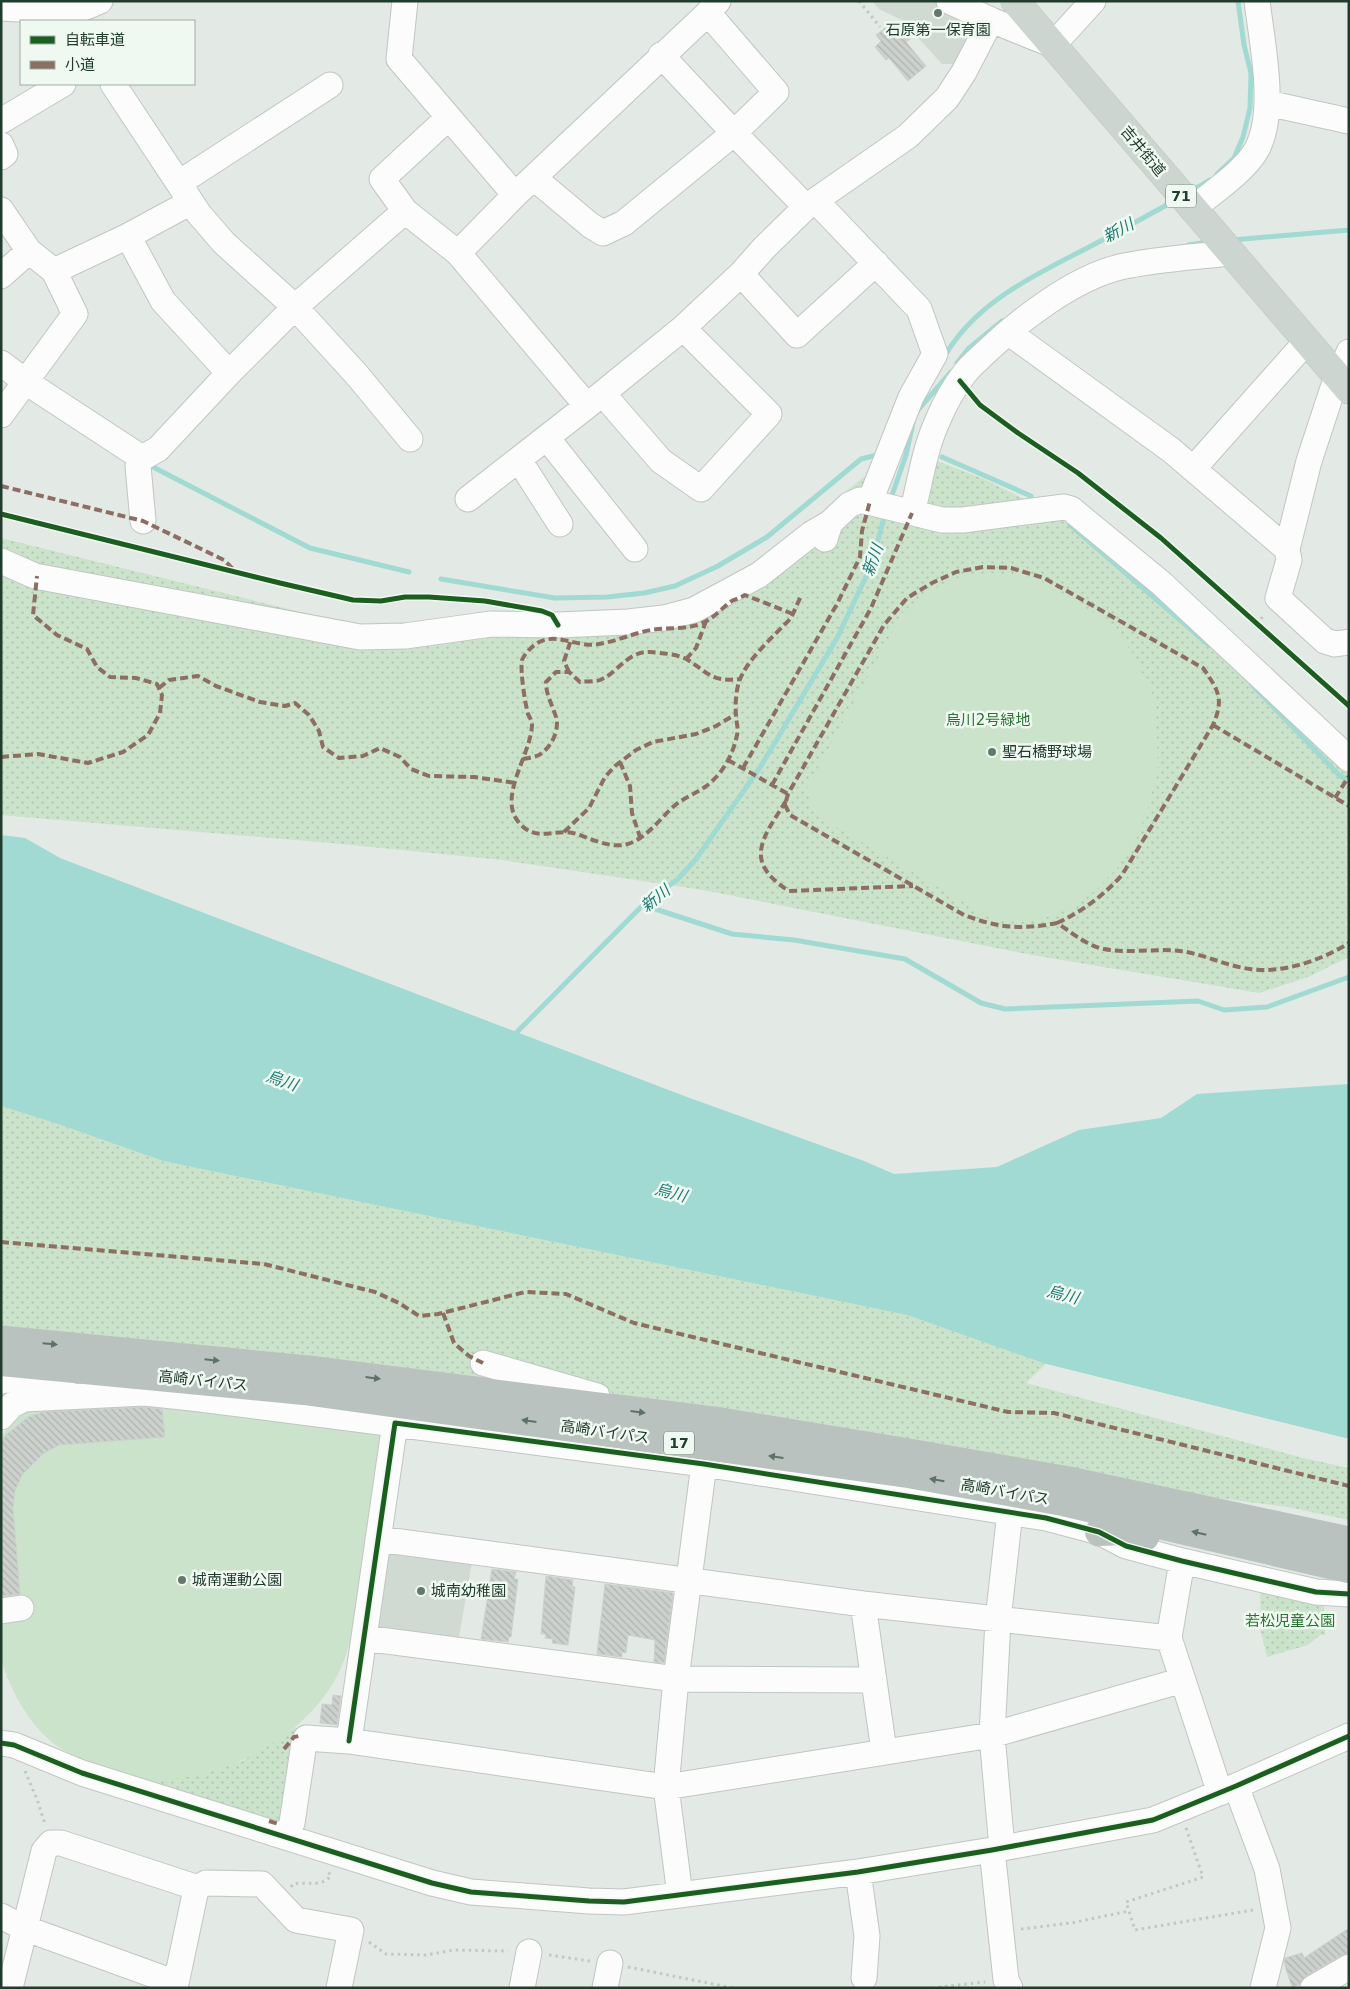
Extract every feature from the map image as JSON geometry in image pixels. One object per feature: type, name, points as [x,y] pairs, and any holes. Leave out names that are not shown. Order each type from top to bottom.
[{"type":"highway","name":"高崎バイパス","points":[[1,1340],[308,1370],[721,1422],[1078,1483],[1349,1541]]},
{"type":"highway","name":"高崎バイパス","points":[[1,1362],[304,1391],[908,1474],[1063,1502],[1349,1569]]},
{"type":"highway","points":[[1099,1532],[1126,1532],[1170,1545],[1311,1577],[1349,1582]]},
{"type":"main road","name":"吉井街道","points":[[1015,1],[1344,384]]},
{"type":"street","points":[[1,8],[73,11],[100,1]]},
{"type":"street","points":[[405,1],[399,59],[515,194]]},
{"type":"street","points":[[949,1],[990,20],[1053,45],[1093,1]]},
{"type":"street","points":[[1192,209],[1238,172],[1257,150],[1267,120],[1263,51],[1257,1]]},
{"type":"street","points":[[458,253],[515,194],[713,7],[776,92],[734,133],[624,223],[603,233],[590,225],[534,178]]},
{"type":"street","points":[[468,499],[684,328],[811,204],[908,136],[948,98],[964,72],[990,20]]},
{"type":"street","points":[[662,55],[734,133],[876,264],[919,309],[935,354],[960,381]]},
{"type":"street","points":[[1,121],[61,85]]},
{"type":"street","points":[[114,85],[199,214],[224,243],[296,307],[410,439]]},
{"type":"street","points":[[54,272],[128,236],[330,85]]},
{"type":"street","points":[[1267,103],[1349,121]]},
{"type":"street","points":[[448,118],[382,180],[405,211],[458,253],[595,400],[661,461],[701,489],[769,414],[684,328]]},
{"type":"street","points":[[1,145],[5,154],[1,157]]},
{"type":"street","points":[[1,210],[29,251],[54,272],[75,314],[1,415]]},
{"type":"street","points":[[144,521],[138,466],[142,458],[158,449],[229,373],[296,307],[405,211]]},
{"type":"street","points":[[128,236],[163,301],[229,373]]},
{"type":"street","points":[[1,276],[29,251]]},
{"type":"street","points":[[909,512],[937,422],[965,373],[1008,332],[1085,280],[1119,267],[1230,253]]},
{"type":"street","points":[[741,274],[797,335],[876,264]]},
{"type":"street","points":[[1008,332],[1171,450],[1287,550]]},
{"type":"street","points":[[1193,469],[1306,342]]},
{"type":"street","points":[[1349,352],[1344,384],[1333,388],[1309,461],[1287,550],[1289,560],[1278,598],[1325,641],[1335,644],[1349,642]]},
{"type":"street","points":[[874,502],[911,397],[935,354]]},
{"type":"street","points":[[1,363],[26,382],[142,458]]},
{"type":"street","points":[[547,438],[635,549]]},
{"type":"street","points":[[519,460],[560,524]]},
{"type":"street","points":[[1,561],[35,576],[360,637],[404,636],[491,624],[558,625],[628,622],[671,616],[694,610],[759,575],[811,534],[827,533],[849,505],[860,500],[942,520],[963,520],[1064,507],[1071,509],[1162,583],[1349,760]]},
{"type":"street","points":[[483,1363],[597,1396],[599,1407]]},
{"type":"street","points":[[1,1381],[74,1385],[149,1376]]},
{"type":"street","points":[[1,1417],[12,1404],[24,1399],[144,1393],[395,1423],[704,1464],[1046,1518],[1099,1532],[1126,1546],[1182,1562],[1316,1592],[1349,1594]]},
{"type":"street","points":[[348,1741],[395,1423]]},
{"type":"street","points":[[680,1894],[666,1787],[676,1679],[704,1464]]},
{"type":"street","points":[[1008,1984],[1001,1932],[992,1736],[998,1620],[1010,1512]]},
{"type":"street","points":[[378,1539],[863,1604],[1169,1638]]},
{"type":"street","points":[[1182,1562],[1169,1638],[1183,1680],[1228,1790],[1267,1869],[1278,1928],[1263,1988]]},
{"type":"street","points":[[863,1604],[884,1751]]},
{"type":"street","points":[[364,1638],[676,1679],[873,1680]]},
{"type":"street","points":[[286,1836],[292,1822],[306,1738],[348,1741],[666,1787],[884,1751],[992,1736],[1183,1680]]},
{"type":"street","points":[[1,1742],[14,1745],[82,1773],[432,1883],[471,1892],[624,1902],[858,1872],[1153,1820],[1228,1790],[1345,1738]]},
{"type":"street","points":[[1,1916],[24,1928],[175,1985],[195,1894],[192,1886],[61,1843],[51,1844],[44,1851],[24,1928],[10,1988]]},
{"type":"street","points":[[858,1872],[867,1936],[864,1978]]},
{"type":"street","points":[[193,1890],[206,1883],[262,1884],[296,1920],[351,1930],[339,1988]]},
{"type":"street","points":[[522,1988],[529,1952]]},
{"type":"street","points":[[605,1988],[610,1963]]},
{"type":"street","points":[[1314,1988],[1349,1967]]},
{"type":"path","points":[[859,1],[880,27]]},
{"type":"path","points":[[1250,617],[1262,629]]},
{"type":"path","points":[[1180,1810],[1203,1877],[1126,1902],[1135,1930],[1274,1906]]},
{"type":"path","points":[[289,1890],[293,1884],[300,1882],[319,1883],[328,1880],[330,1874],[324,1868]]},
{"type":"path","points":[[1001,1932],[1071,1923],[1129,1911]]},
{"type":"path","points":[[351,1930],[386,1954],[426,1955],[454,1950],[529,1952],[610,1963],[733,1988]]},
{"type":"path","points":[[932,1988],[1008,1984]]},
{"type":"shaded area","points":[[872,1],[939,1],[984,24],[964,64],[942,64],[902,20],[879,9]]},
{"type":"shaded area","name":"城南幼稚園","points":[[383,1550],[473,1556],[458,1643],[377,1633]]},
{"type":"green space","name":"烏川2号緑地","points":[[937,461],[984,479],[1028,501],[1068,499],[1349,750],[1349,957],[1308,977],[1259,993],[1032,955],[703,890],[502,860],[331,843],[1,815],[1,538],[353,625],[377,627],[570,618],[687,603],[774,557],[835,500],[864,477],[873,475],[869,492],[919,506]]},
{"type":"green space","name":"聖石橋野球場","points":[[992,573],[1019,574],[1047,584],[1110,623],[1133,654],[1152,693],[1157,734],[1158,770],[1148,808],[1137,837],[1118,867],[1099,887],[1078,904],[1054,915],[1028,922],[994,920],[814,814],[807,788],[903,612],[930,591],[960,577]]},
{"type":"green space","points":[[1,1106],[163,1161],[907,1315],[1046,1364],[1026,1383],[1303,1458],[1349,1468],[1349,1520],[1288,1507],[1179,1493],[628,1402],[605,1389],[573,1393],[1,1328]]},
{"type":"green space","name":"城南運動公園","points":[[166,1401],[382,1427],[352,1635],[339,1672],[324,1697],[304,1719],[280,1739],[253,1755],[224,1767],[194,1776],[164,1779],[128,1775],[86,1761],[62,1749],[35,1725],[23,1708],[14,1690],[2,1663],[1,1437],[24,1408]]},
{"type":"green space","name":"若松児童公園","points":[[1260,1586],[1324,1600],[1325,1635],[1320,1635],[1308,1645],[1267,1657],[1261,1632]]},
{"type":"green space","points":[[1,1647],[240,1762],[295,1727],[300,1732],[284,1818],[279,1821],[254,1814],[252,1818],[138,1781],[62,1749],[40,1731],[21,1704],[6,1674]]},
{"type":"water","name":"烏川","points":[[1,835],[25,838],[60,858],[687,1097],[864,1161],[894,1174],[997,1167],[1079,1130],[1161,1118],[1197,1094],[1349,1084],[1349,1439],[1046,1364],[907,1315],[163,1161],[1,1106]]},
{"type":"pier","points":[[1046,1364],[1349,1439],[1349,1442],[1044,1366]]},
{"type":"building","points":[[898,25],[910,39],[906,42],[926,66],[908,81],[889,58],[886,60],[875,47],[881,41],[876,35],[888,26],[891,30]]},
{"type":"building","points":[[144,1407],[162,1409],[165,1437],[59,1445],[44,1453],[22,1475],[15,1491],[13,1508],[20,1594],[1,1596],[1,1442],[6,1435],[28,1417],[43,1412]]},
{"type":"building","points":[[492,1569],[516,1572],[514,1579],[518,1579],[511,1637],[509,1637],[508,1642],[481,1639]]},
{"type":"building","points":[[546,1576],[573,1580],[572,1586],[575,1587],[568,1645],[552,1643],[553,1639],[545,1638],[546,1634],[541,1634]]},
{"type":"building","points":[[605,1584],[673,1593],[664,1663],[654,1662],[655,1640],[628,1635],[626,1653],[622,1652],[622,1657],[597,1654]]},
{"type":"building","points":[[333,1695],[341,1696],[337,1725],[320,1723],[322,1704],[332,1705]]},
{"type":"building","points":[[1349,1928],[1349,1953],[1342,1955],[1306,1976],[1299,1985],[1292,1987],[1284,1963],[1285,1958],[1302,1953],[1304,1958]]},
{"type":"waterway","name":"新川","points":[[1217,174],[1234,158],[1243,137],[1250,108],[1251,73],[1244,45],[1238,1]]},
{"type":"waterway","name":"新川","points":[[1190,192],[1210,180]]},
{"type":"waterway","name":"新川","points":[[944,357],[973,320],[1009,291],[1176,200]]},
{"type":"waterway","points":[[1232,240],[1349,230]]},
{"type":"waterway","points":[[1188,245],[1209,242]]},
{"type":"waterway","points":[[957,363],[968,349],[1002,321]]},
{"type":"waterway","points":[[917,411],[951,372]]},
{"type":"waterway","name":"新川","points":[[890,501],[906,455],[913,423]]},
{"type":"waterway","points":[[441,579],[555,598],[607,597],[644,593],[675,586],[718,566],[767,537],[861,459],[881,454]]},
{"type":"waterway","points":[[942,457],[1031,496]]},
{"type":"waterway","points":[[153,467],[310,548],[409,572]]},
{"type":"waterway","name":"新川","points":[[513,1036],[643,905],[678,879],[696,859],[761,766],[837,638],[871,566],[885,514]]},
{"type":"waterway","points":[[1070,525],[1209,645]]},
{"type":"waterway","points":[[1252,685],[1339,775],[1349,781]]},
{"type":"waterway","points":[[643,905],[732,934],[794,940],[905,959],[981,1003],[1005,1009],[1198,1001],[1224,1010],[1267,1007],[1349,977]]},
{"type":"marked path","points":[[1,486],[143,521],[224,560],[234,570]]},
{"type":"marked path","points":[[743,768],[837,604],[860,557],[862,531],[870,501]]},
{"type":"marked path","points":[[772,785],[871,608],[912,513]]},
{"type":"marked path","points":[[1057,923],[1092,902],[1122,875],[1213,725],[1218,708],[1218,695],[1203,668],[1044,578],[1011,568],[983,567],[956,572],[932,583],[907,598],[884,625],[788,794],[785,805],[790,815],[964,915],[988,923],[1021,927],[1057,923],[1085,942],[1104,949],[1122,951],[1180,951],[1241,967],[1262,970],[1288,967],[1314,960],[1349,943]]},
{"type":"marked path","points":[[1,757],[38,754],[88,763],[123,752],[148,735],[160,713],[162,695],[157,684],[136,678],[110,677],[97,667],[87,649],[57,635],[33,615],[37,576]]},
{"type":"marked path","points":[[793,614],[745,595],[730,602],[708,620],[694,626],[651,630],[590,645],[554,639],[537,643],[522,660],[524,695],[532,725],[527,749],[517,774],[512,799],[512,810],[517,820],[531,832],[538,834],[569,832],[614,845],[630,843],[647,833],[677,804],[701,790],[722,771],[733,750],[738,733],[736,698],[743,674],[762,648],[791,618],[801,596]]},
{"type":"marked path","points":[[686,659],[696,648],[706,621]]},
{"type":"marked path","points":[[569,672],[564,661],[571,640]]},
{"type":"marked path","points":[[523,759],[537,756],[543,752],[551,743],[556,733],[556,717],[546,687],[546,682],[556,672],[569,672],[580,682],[598,681],[635,655],[650,652],[680,656],[717,678],[741,679]]},
{"type":"marked path","points":[[159,688],[169,680],[198,676],[216,686],[260,702],[285,706],[295,703],[309,715],[319,731],[323,747],[339,758],[363,756],[380,748],[400,757],[411,769],[429,776],[474,777],[516,783]]},
{"type":"marked path","points":[[564,832],[589,808],[605,777],[615,766],[636,750],[653,742],[696,734],[716,726],[736,714]]},
{"type":"marked path","points":[[1213,725],[1349,806]]},
{"type":"marked path","points":[[728,760],[788,794]]},
{"type":"marked path","points":[[620,762],[630,786],[632,813],[640,837]]},
{"type":"marked path","points":[[1335,798],[1349,776]]},
{"type":"marked path","points":[[786,801],[764,838],[761,859],[765,869],[774,880],[789,891],[913,886]]},
{"type":"marked path","points":[[1,1242],[264,1264],[375,1292],[399,1303],[419,1316],[438,1314],[525,1292],[566,1294],[634,1323],[1008,1412],[1054,1413],[1349,1486]]},
{"type":"marked path","points":[[443,1313],[454,1343],[469,1356],[483,1363]]},
{"type":"marked path","points":[[284,1749],[294,1737],[299,1736]]},
{"type":"marked path","points":[[269,1821],[279,1824]]},
{"type":"cycle path","points":[[960,381],[980,405],[1078,473],[1161,538],[1349,706]]},
{"type":"cycle path","points":[[1,514],[353,600],[381,601],[405,597],[429,597],[485,601],[542,611],[552,615],[558,625]]},
{"type":"cycle path","points":[[349,1741],[395,1423],[704,1464],[1046,1518],[1099,1532],[1126,1546],[1182,1561],[1316,1592],[1349,1594]]},
{"type":"cycle path","points":[[1,1743],[14,1745],[82,1773],[432,1883],[471,1892],[624,1902],[858,1872],[992,1850],[1153,1820],[1349,1736]]},
{"type":"place","name":"石原第一保育園","points":[[938,13]]},
{"type":"place","name":"聖石橋野球場","points":[[992,752]]},
{"type":"place","name":"城南運動公園","points":[[182,1580]]},
{"type":"place","name":"城南幼稚園","points":[[421,1591]]}]
